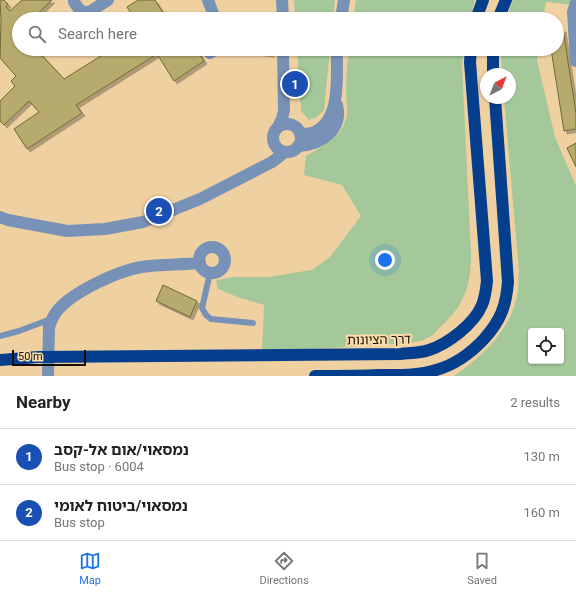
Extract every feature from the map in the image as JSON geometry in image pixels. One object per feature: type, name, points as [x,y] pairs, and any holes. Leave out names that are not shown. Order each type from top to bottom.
[{"type":"highway","points":[[478,12],[482,0]]},
{"type":"highway","points":[[501,12],[506,0]]},
{"type":"highway","name":"דרך הציונות","points":[[0,360],[20,357],[401,354],[430,350],[453,338],[466,327],[479,310],[486,294],[487,281],[470,56]]},
{"type":"highway","points":[[493,56],[493,68]]},
{"type":"highway","points":[[315,376],[402,375],[420,374],[437,370],[466,355],[494,328],[502,315],[507,298],[508,282],[495,104]]},
{"type":"street","points":[[74,0],[79,9],[84,12]]},
{"type":"street","points":[[88,12],[108,0]]},
{"type":"street","points":[[208,0],[212,12]]},
{"type":"street","points":[[282,0],[282,12]]},
{"type":"street","points":[[342,12],[344,0]]},
{"type":"street","points":[[576,3],[573,12],[576,61]]},
{"type":"street","points":[[254,170],[269,154],[273,143],[273,134],[278,127],[283,114],[283,56]]},
{"type":"street","points":[[278,127],[286,124],[297,130],[312,133],[322,128],[332,113],[335,98],[337,56]]},
{"type":"street","points":[[273,143],[279,150],[285,152],[291,151],[298,146],[301,139],[291,118],[284,95]]},
{"type":"street","points":[[298,146],[308,146],[323,140],[330,132],[338,119],[335,98]]},
{"type":"street","points":[[0,217],[8,220],[66,231],[105,229],[143,222],[200,199],[272,162],[285,152]]},
{"type":"street","points":[[210,248],[219,249],[225,257],[224,267],[220,271],[210,273],[206,271],[200,263],[202,253],[210,248]]},
{"type":"street","points":[[48,376],[49,327],[51,319],[65,303],[97,283],[120,273],[140,267],[200,263]]},
{"type":"lane","points":[[210,273],[202,308],[206,315],[211,319],[253,323]]},
{"type":"lane","points":[[0,336],[19,331],[51,319]]},
{"type":"green space","points":[[294,0],[335,0],[334,12],[295,12]]},
{"type":"green space","points":[[356,0],[475,0],[472,12],[354,12]]},
{"type":"green space","points":[[513,0],[576,0],[576,5],[546,2],[544,12],[509,12]]},
{"type":"green space","points":[[297,56],[329,56],[324,110],[317,117],[309,120],[301,111]]},
{"type":"green space","points":[[348,56],[463,56],[462,65],[471,254],[470,276],[464,295],[455,312],[434,334],[421,341],[262,352],[264,305],[240,298],[218,289],[216,280],[235,277],[268,277],[312,270],[330,257],[361,216],[342,185],[304,175],[306,156],[334,138],[345,122],[347,111]]},
{"type":"green space","points":[[501,56],[538,56],[537,60],[555,137],[576,186],[576,376],[454,376],[474,361],[492,343],[507,323],[518,293],[519,272],[505,104],[516,104],[516,68],[502,68]]},
{"type":"building","points":[[0,0],[4,0],[8,4],[6,7],[10,11],[22,0],[52,0],[39,12],[12,12],[12,56],[43,56],[64,79],[101,56],[154,56],[76,105],[82,113],[27,149],[14,129],[39,112],[29,101],[4,125],[0,121],[0,101],[15,86],[11,81],[16,76],[0,58]]},
{"type":"building","points":[[138,0],[155,0],[163,12],[130,12],[127,7]]},
{"type":"building","points":[[564,35],[576,113],[576,129],[564,131],[552,56],[564,56]]},
{"type":"building","points":[[158,56],[201,56],[204,61],[174,81]]},
{"type":"building","points":[[576,143],[576,167],[567,148]]},
{"type":"building","points":[[163,285],[197,301],[190,317],[156,301]]},
{"type":"place","name":"נמסאוי/אום אל-קסב","points":[[295,84]]},
{"type":"place","name":"נמסאוי/ביטוח לאומי","points":[[159,211]]}]
